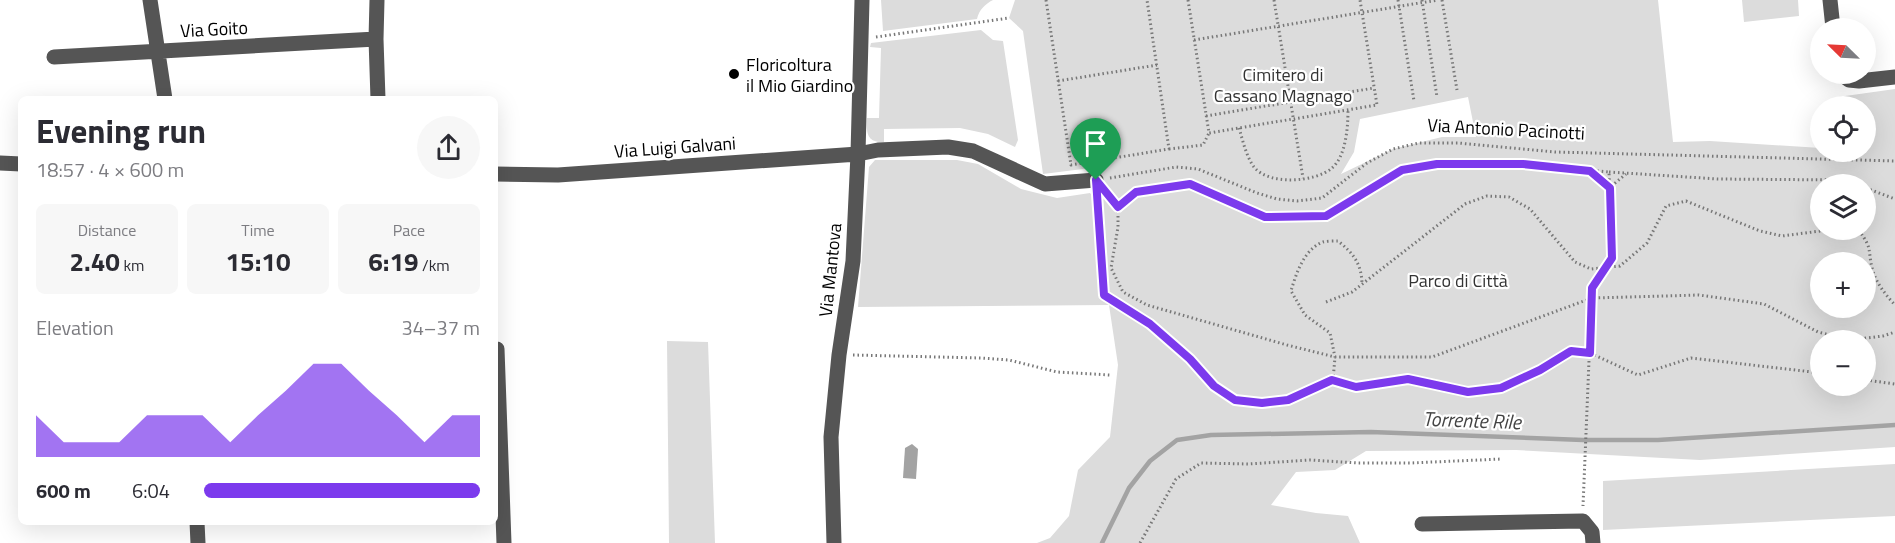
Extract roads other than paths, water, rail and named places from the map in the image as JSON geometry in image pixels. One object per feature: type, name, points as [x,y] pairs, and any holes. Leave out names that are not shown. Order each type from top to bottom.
[{"type":"street","points":[[150,0],[165,96]]},
{"type":"street","points":[[377,0],[378,96]]},
{"type":"street","name":"Via Mantova","points":[[834,543],[831,437],[839,355],[853,261],[862,0]]},
{"type":"street","points":[[1830,0],[1832,18]]},
{"type":"street","name":"Via Goito","points":[[54,57],[376,39]]},
{"type":"street","points":[[1876,79],[1895,77]]},
{"type":"street","points":[[858,154],[878,150],[923,147],[955,148],[973,151],[1045,184],[1096,180]]},
{"type":"street","name":"Via Luigi Galvani","points":[[498,174],[558,175],[858,154]]},
{"type":"street","points":[[0,163],[18,164]]},
{"type":"street","points":[[498,377],[504,543]]},
{"type":"street","points":[[1422,524],[1583,521],[1592,532],[1593,543]]},
{"type":"street","points":[[197,525],[198,543]]},
{"type":"waterway","name":"Torrente Rile","points":[[1102,543],[1129,488],[1150,461],[1177,440],[1211,435],[1371,432],[1583,440],[1658,440],[1895,425]]},
{"type":"place","name":"Floricoltura il Mio Giardino","points":[[734,74]]},
{"type":"park label","name":"Cimitero di Cassano Magnago","points":[[1283,84]]},
{"type":"park label","name":"Parco di Città","points":[[1458,280]]}]
